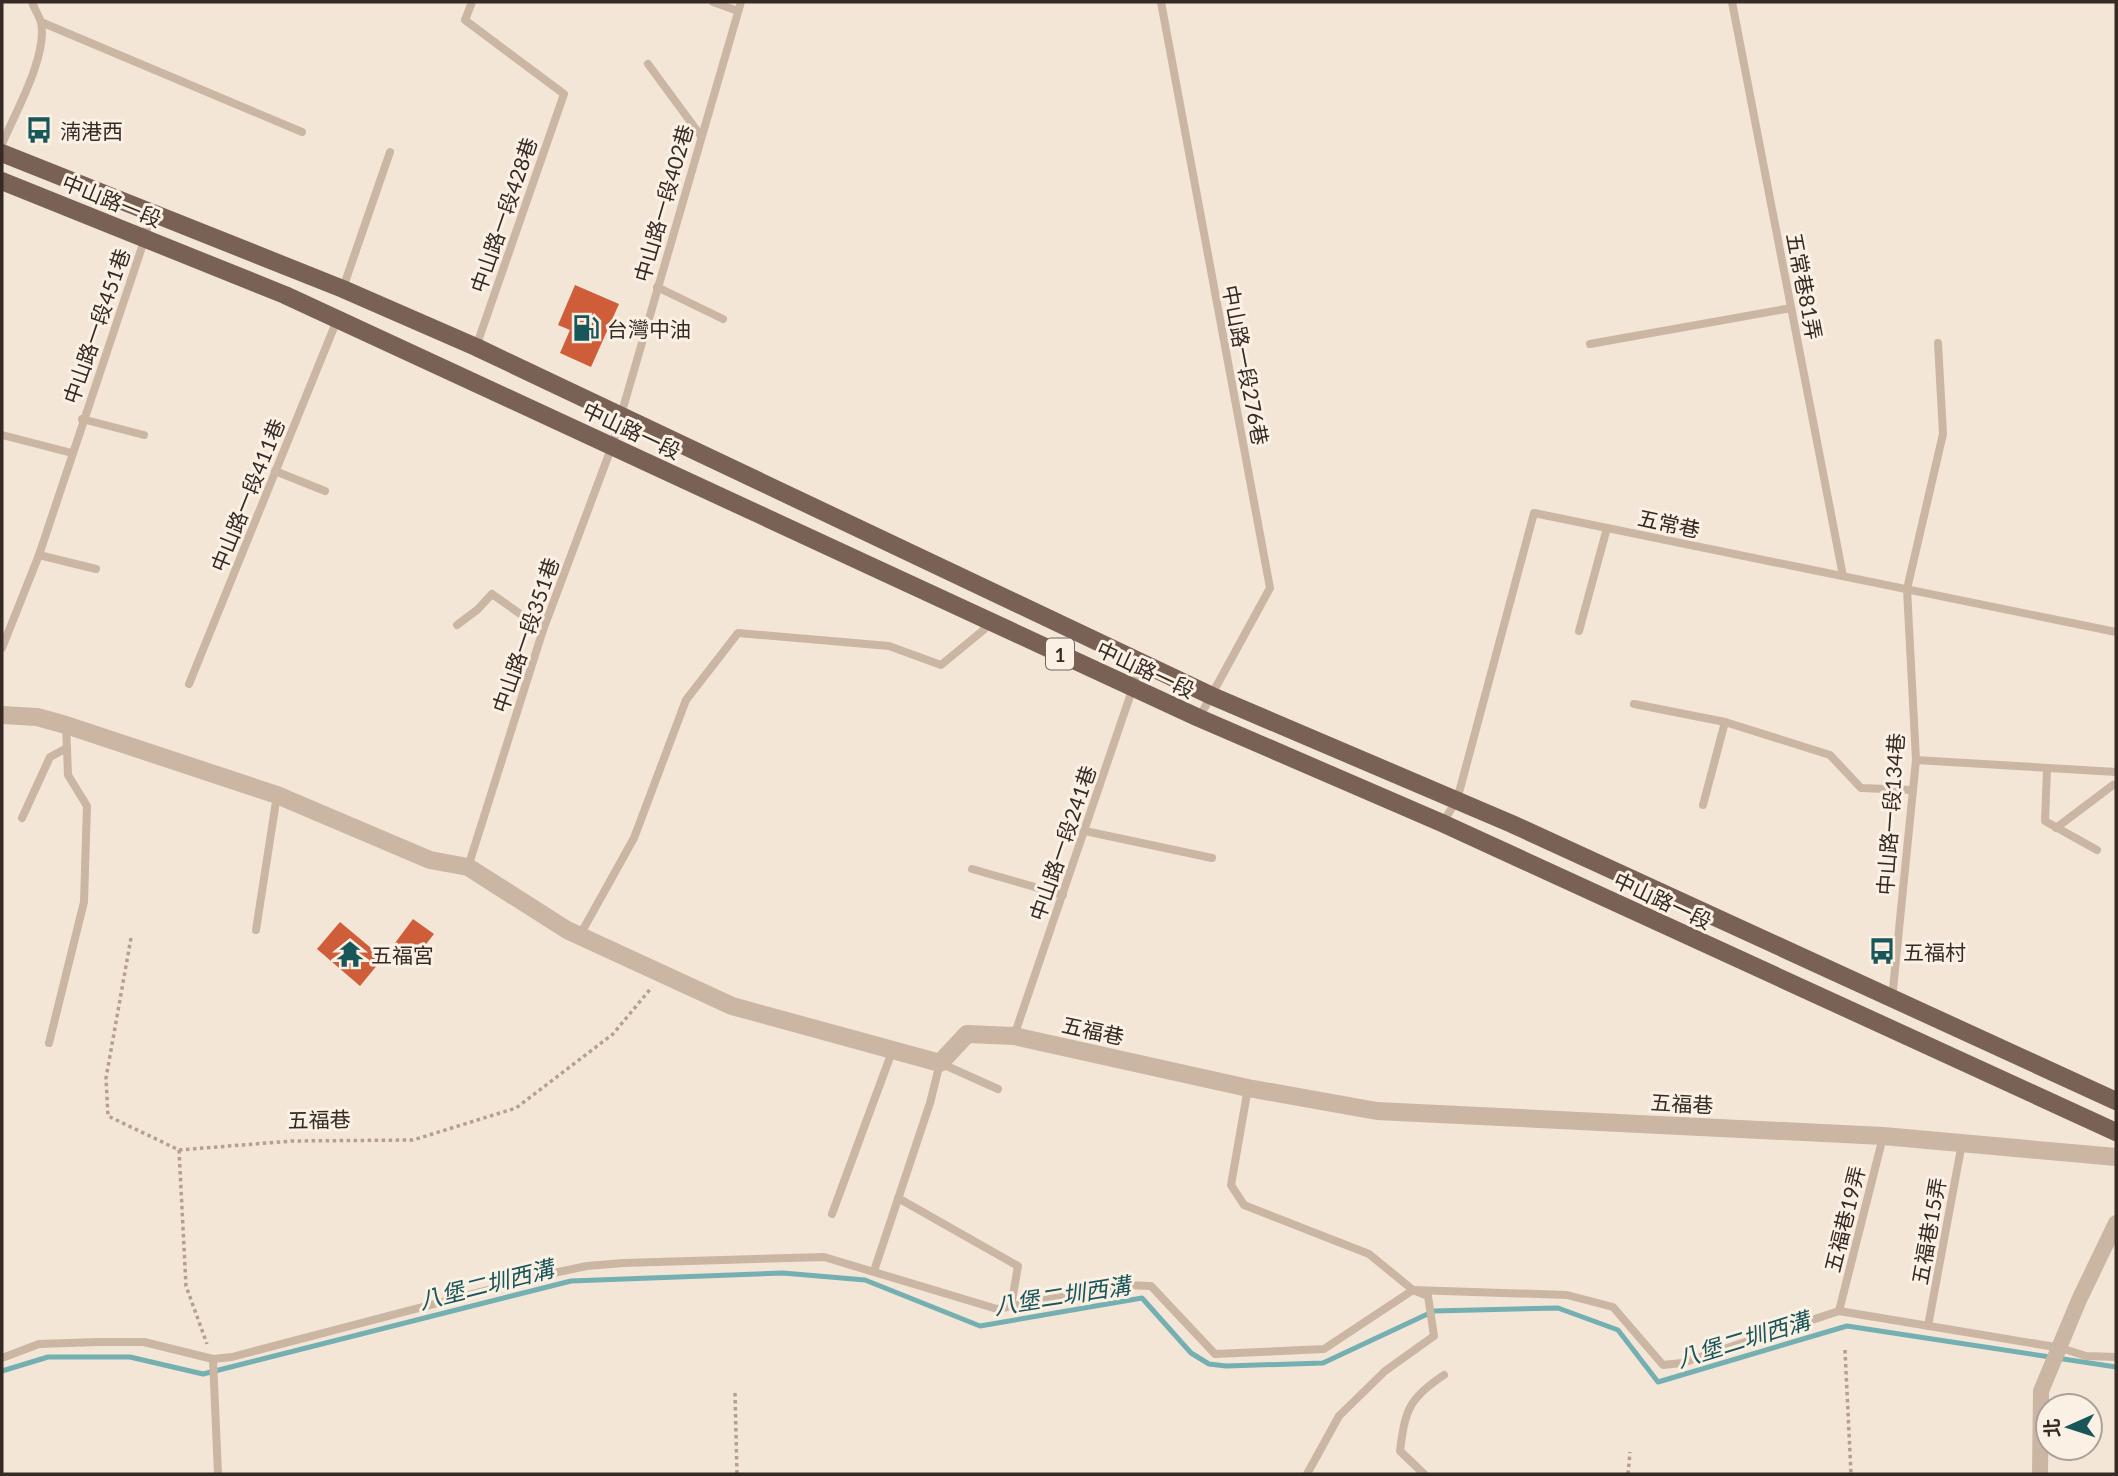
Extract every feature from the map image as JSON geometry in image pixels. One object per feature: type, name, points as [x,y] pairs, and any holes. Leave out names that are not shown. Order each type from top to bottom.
[{"type":"main road","name":"中山路一段","points":[[2,153],[343,289],[476,347],[1212,696],[1457,800],[2116,1101]]},
{"type":"main road","name":"中山路一段","points":[[2,181],[337,319],[1133,688],[1442,823],[2116,1132]]},
{"type":"street","points":[[2,715],[37,717],[66,725],[277,795],[430,860],[468,867],[579,936],[732,1006],[940,1063]]},
{"type":"street","name":"五福巷","points":[[940,1063],[967,1034],[1014,1036],[1248,1088],[1377,1111],[1883,1136],[2116,1157]]},
{"type":"street","points":[[2040,1474],[2041,1391],[2061,1349],[2079,1300],[2116,1223]]},
{"type":"lane","points":[[2,144],[34,67],[41,41],[41,22],[32,2]]},
{"type":"lane","name":"中山路一段428巷","points":[[472,2],[465,20],[564,94],[476,347]]},
{"type":"lane","points":[[713,2],[739,6]]},
{"type":"lane","name":"中山路一段276巷","points":[[1161,2],[1270,588],[1199,718]]},
{"type":"lane","name":"五常巷81弄","points":[[1732,2],[1843,576]]},
{"type":"lane","name":"中山路一段402巷","points":[[621,415],[739,6]]},
{"type":"lane","points":[[41,22],[302,132]]},
{"type":"lane","points":[[648,65],[701,136]]},
{"type":"lane","points":[[343,289],[390,152]]},
{"type":"lane","name":"中山路一段451巷","points":[[2,648],[39,555],[82,419],[145,238],[150,211]]},
{"type":"lane","points":[[657,287],[723,319]]},
{"type":"lane","points":[[1590,344],[1791,308]]},
{"type":"lane","name":"中山路一段411巷","points":[[189,684],[337,319]]},
{"type":"lane","name":"中山路一段134巷","points":[[1892,999],[1916,760],[1907,589],[1944,434],[1938,343]]},
{"type":"lane","name":"中山路一段351巷","points":[[468,867],[543,630],[612,446],[621,415]]},
{"type":"lane","points":[[82,419],[144,435]]},
{"type":"lane","points":[[2,435],[72,453]]},
{"type":"lane","points":[[275,471],[325,491]]},
{"type":"lane","name":"五常巷","points":[[1442,823],[1457,800],[1534,513],[2116,632]]},
{"type":"lane","points":[[1579,631],[1607,528]]},
{"type":"lane","points":[[39,555],[96,569]]},
{"type":"lane","points":[[457,625],[477,610],[492,593],[543,630]]},
{"type":"lane","points":[[579,936],[634,838],[686,700],[738,633],[889,646],[941,665],[992,623]]},
{"type":"lane","name":"中山路一段241巷","points":[[1014,1036],[1142,662]]},
{"type":"lane","points":[[1634,704],[1725,722],[1830,755],[1861,788],[1913,790]]},
{"type":"lane","points":[[1703,805],[1725,722]]},
{"type":"lane","points":[[49,1043],[83,902],[87,806],[68,775],[66,725]]},
{"type":"lane","points":[[22,818],[50,757],[67,748]]},
{"type":"lane","points":[[1916,760],[2047,770],[2116,772]]},
{"type":"lane","points":[[2047,770],[2045,821],[2097,850]]},
{"type":"lane","points":[[2056,828],[2115,786],[2104,771]]},
{"type":"lane","points":[[256,930],[277,795]]},
{"type":"lane","points":[[1085,831],[1212,858]]},
{"type":"lane","points":[[972,869],[1063,895]]},
{"type":"lane","points":[[832,1214],[893,1049]]},
{"type":"lane","points":[[940,1063],[998,1089]]},
{"type":"lane","name":"五福巷","points":[[874,1271],[930,1103],[940,1063]]},
{"type":"lane","points":[[1248,1088],[1231,1185],[1244,1205],[1369,1254],[1413,1290],[1428,1296],[1434,1336],[1385,1371],[1339,1416],[1307,1474]]},
{"type":"lane","name":"五福巷19弄","points":[[1839,1311],[1883,1136]]},
{"type":"lane","name":"五福巷15弄","points":[[1928,1326],[1962,1142]]},
{"type":"lane","points":[[898,1198],[1018,1266],[1011,1307]]},
{"type":"lane","points":[[2,1358],[39,1344],[144,1342],[213,1359],[232,1357],[587,1266],[824,1257],[997,1310],[1124,1285],[1151,1286],[1215,1354],[1324,1349],[1413,1290],[1567,1295],[1613,1307],[1663,1365],[1682,1363],[1839,1311],[2061,1349],[2086,1356],[2116,1357]]},
{"type":"lane","points":[[213,1359],[218,1474]]},
{"type":"lane","points":[[1424,1474],[1400,1451],[1403,1423],[1418,1392],[1444,1375]]},
{"type":"path","points":[[131,938],[106,1078],[108,1116],[179,1150],[186,1286],[213,1359]]},
{"type":"path","name":"五福巷","points":[[179,1150],[292,1141],[413,1140],[516,1108],[613,1034],[662,974]]},
{"type":"path","points":[[1845,1350],[1851,1474]]},
{"type":"path","points":[[734,1393],[737,1474]]},
{"type":"path","points":[[1628,1474],[1630,1452]]},
{"type":"building","name":"台灣中油","points":[[575,285],[619,304],[591,367],[560,353],[570,330],[558,325]]},
{"type":"building","points":[[413,919],[434,934],[412,962],[392,947]]},
{"type":"building","name":"五福宮","points":[[340,922],[383,958],[360,986],[317,949]]},
{"type":"waterway","name":"八堡二圳西溝","points":[[2,1371],[48,1357],[130,1357],[203,1374],[571,1281],[783,1273],[865,1280],[980,1326],[1142,1298],[1191,1353],[1209,1364],[1226,1366],[1323,1363],[1434,1311],[1558,1308],[1618,1330],[1658,1382],[1847,1326],[2116,1367]]},
{"type":"place","name":"湳港西","points":[[39,130]]},
{"type":"place","name":"台灣中油","points":[[586,328]]},
{"type":"place","name":"五福村","points":[[1882,951]]},
{"type":"place","name":"五福宮","points":[[350,954]]}]
